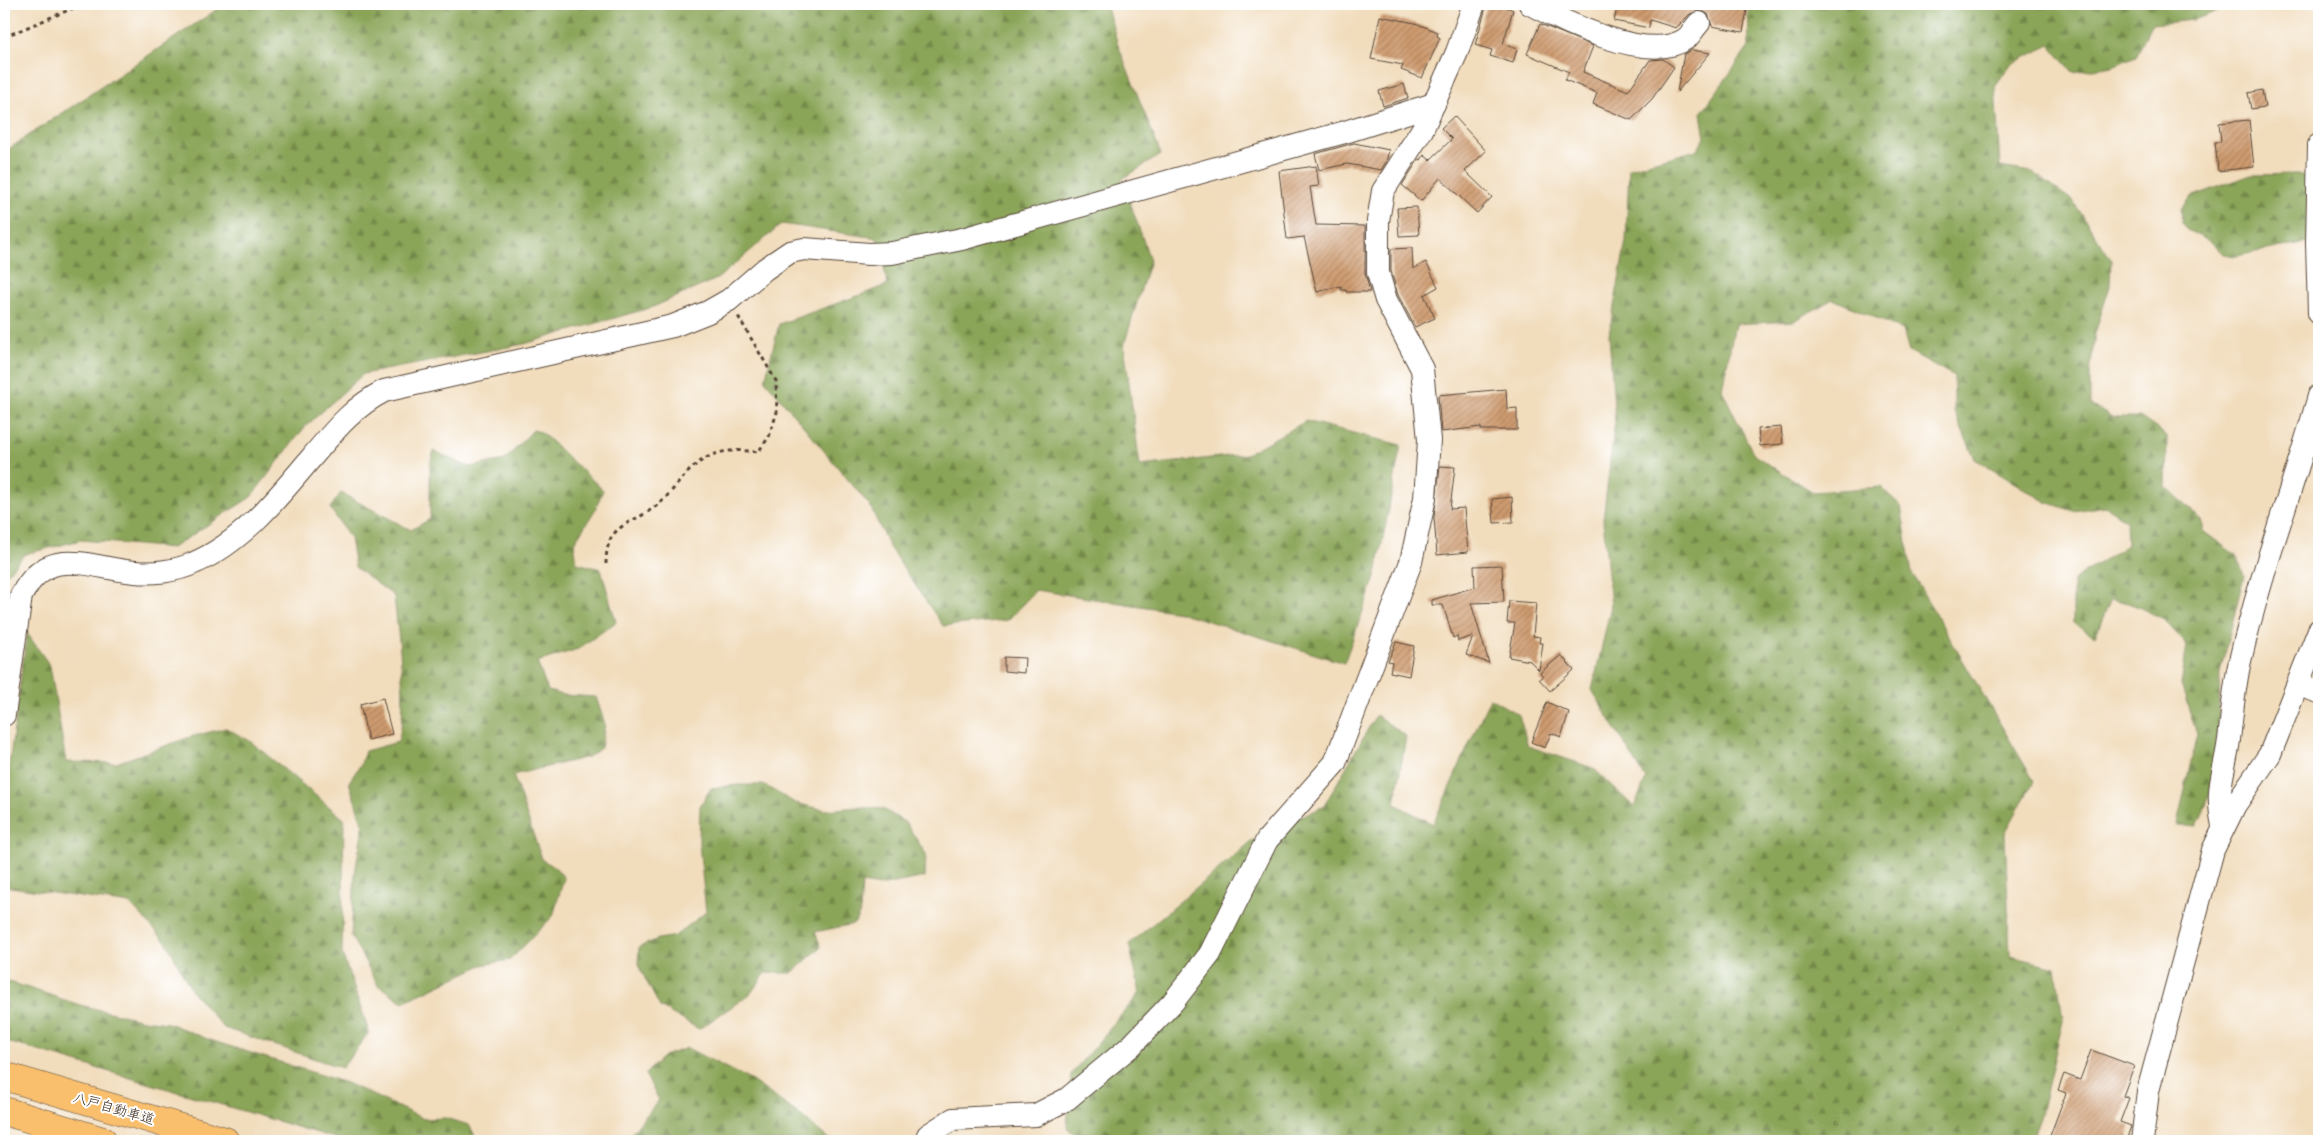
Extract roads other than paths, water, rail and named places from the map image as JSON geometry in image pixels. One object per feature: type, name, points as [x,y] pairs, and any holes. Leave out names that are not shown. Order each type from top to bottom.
[{"type":"highway","name":"八戸自動車道","points":[[4,1076],[225,1141]]},
{"type":"highway","points":[[4,1111],[103,1141]]},
{"type":"street","points":[[926,1141],[928,1135],[952,1119],[1036,1115],[1067,1099],[1131,1046],[1173,1002],[1210,954],[1267,840],[1335,763],[1411,562],[1425,498],[1429,440],[1422,369],[1386,300],[1378,273],[1378,221],[1383,191],[1422,130],[1457,52],[1474,4]]},
{"type":"street","points":[[1530,4],[1589,32],[1623,43],[1646,46],[1668,45],[1686,38],[1699,23]]},
{"type":"street","points":[[4,715],[21,596],[29,579],[46,567],[68,561],[135,572],[159,572],[192,564],[222,550],[280,494],[344,419],[366,400],[384,391],[673,326],[708,312],[729,300],[765,268],[790,252],[804,249],[869,254],[892,253],[962,239],[1345,132],[1434,104]]},
{"type":"street","points":[[2319,145],[2317,243],[2319,313]]},
{"type":"street","points":[[2223,826],[2218,803],[2219,784],[2228,746],[2240,661],[2275,535],[2319,396]]},
{"type":"street","points":[[2142,1141],[2148,1091],[2214,850],[2223,826],[2235,805],[2270,754],[2309,688],[2319,630]]}]
